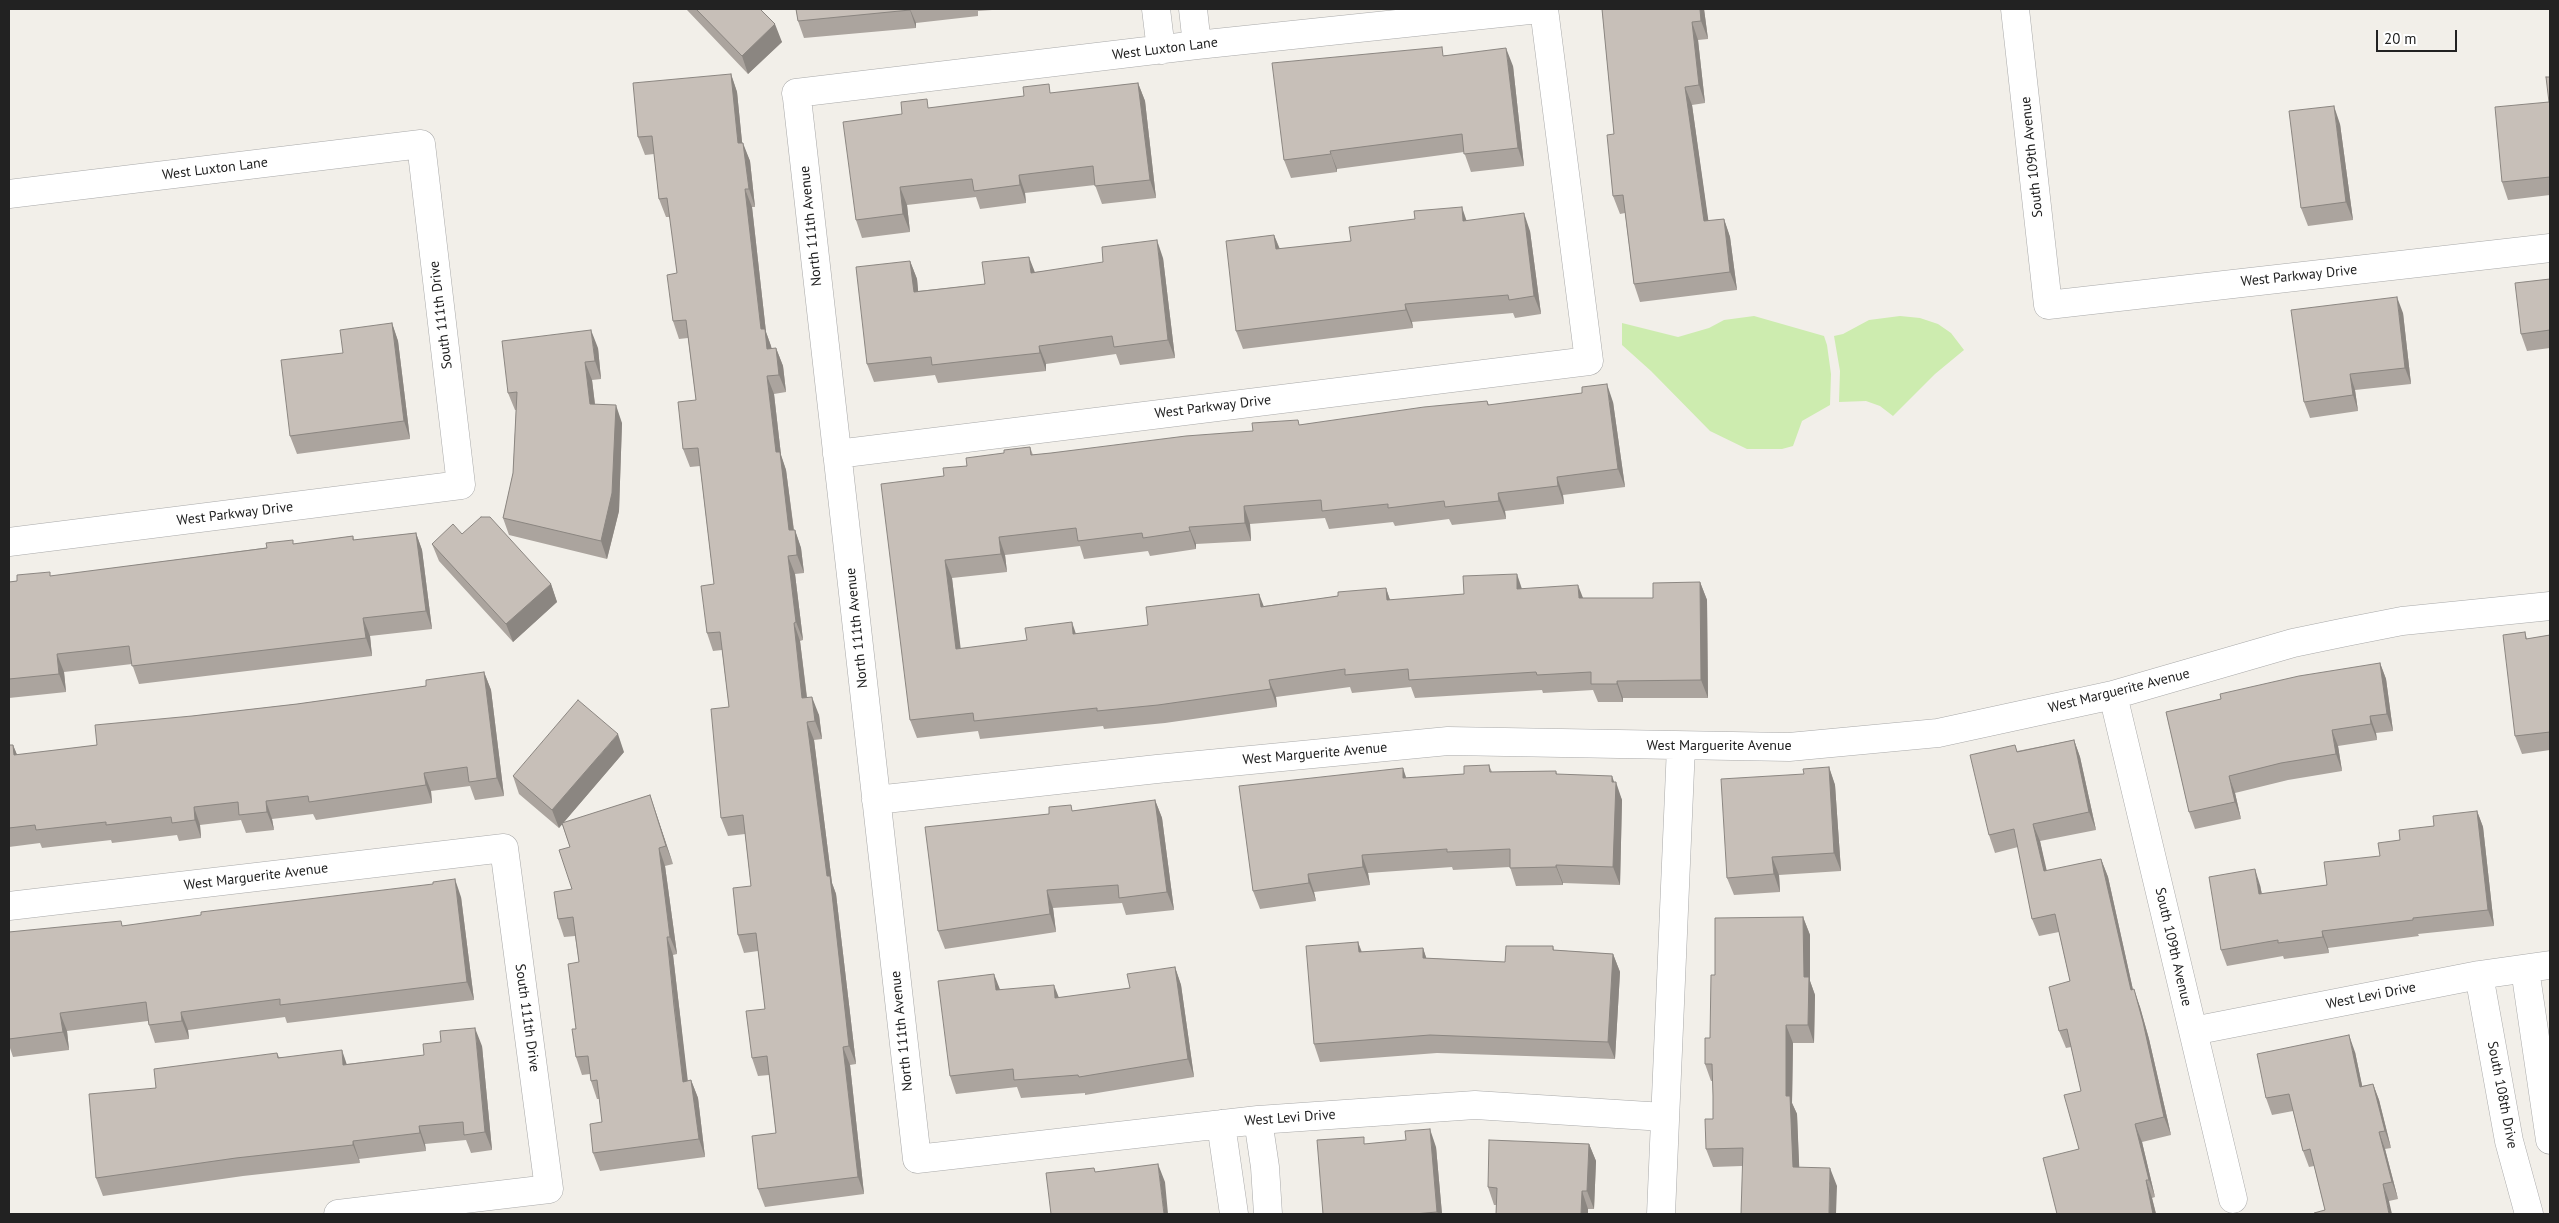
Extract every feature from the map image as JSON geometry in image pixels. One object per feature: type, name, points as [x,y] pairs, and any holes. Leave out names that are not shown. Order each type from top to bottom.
[{"type":"street","points":[[1156,9],[1161,50]]},
{"type":"street","points":[[1193,9],[1197,45]]},
{"type":"street","name":"West Luxton Lane","points":[[797,98],[796,93],[1197,45],[1539,9]]},
{"type":"street","name":"West Parkway Drive","points":[[837,454],[1589,361],[1544,9]]},
{"type":"street","name":"South 109th Avenue","points":[[2015,9],[2048,305]]},
{"type":"street","name":"North 111th Avenue","points":[[797,98],[917,1159]]},
{"type":"street","name":"West Luxton Lane","points":[[9,194],[421,145]]},
{"type":"street","name":"South 111th Drive","points":[[421,145],[461,485]]},
{"type":"street","name":"West Parkway Drive","points":[[2048,305],[2550,248]]},
{"type":"street","name":"West Parkway Drive","points":[[9,542],[461,485]]},
{"type":"street","name":"West Marguerite Avenue","points":[[876,800],[1148,770],[1448,741],[1789,747],[1938,733],[2113,695],[2293,643],[2346,632],[2402,621],[2550,606]]},
{"type":"street","name":"South 109th Avenue","points":[[2113,695],[2233,1199]]},
{"type":"street","points":[[1661,1214],[1681,746]]},
{"type":"street","name":"South 111th Drive","points":[[338,1214],[550,1189],[504,848]]},
{"type":"street","name":"West Marguerite Avenue","points":[[9,906],[504,848]]},
{"type":"street","points":[[2537,967],[2550,1140]]},
{"type":"street","name":"West Levi Drive","points":[[2193,1031],[2479,974],[2537,967]]},
{"type":"street","name":"South 108th Drive","points":[[2479,974],[2509,1140],[2529,1214]]},
{"type":"street","name":"West Levi Drive","points":[[917,1159],[1258,1120],[1475,1106],[1664,1117]]},
{"type":"street","points":[[1258,1120],[1266,1167],[1268,1214]]},
{"type":"street","points":[[1221,1124],[1234,1214]]},
{"type":"green space","points":[[1754,316],[1824,336],[1827,345],[1831,374],[1830,405],[1802,421],[1793,446],[1782,449],[1747,449],[1710,431],[1651,371],[1622,345],[1622,323],[1678,337],[1709,328],[1724,320]]},
{"type":"green space","points":[[1900,316],[1920,318],[1938,324],[1951,333],[1964,350],[1935,374],[1893,416],[1880,406],[1866,401],[1839,402],[1840,371],[1834,336],[1843,334],[1869,320]]},
{"type":"building","points":[[696,9],[760,9],[775,24],[742,56]]},
{"type":"building","points":[[796,9],[910,9],[910,10],[798,21]]},
{"type":"building","points":[[1602,9],[1700,9],[1701,21],[1692,22],[1699,85],[1685,87],[1704,221],[1724,219],[1730,272],[1634,284],[1623,195],[1613,196],[1607,135],[1614,134]]},
{"type":"building","points":[[1442,47],[1443,56],[1506,48],[1518,148],[1464,154],[1462,134],[1330,151],[1331,154],[1284,160],[1272,63]]},
{"type":"building","points":[[731,74],[738,143],[743,143],[749,189],[745,189],[761,329],[765,329],[767,349],[776,348],[779,375],[767,376],[776,452],[780,452],[789,530],[795,530],[797,555],[788,556],[796,622],[794,623],[802,698],[812,697],[815,721],[807,722],[827,876],[830,876],[849,1046],[843,1047],[858,1177],[758,1189],[752,1136],[776,1133],[767,1056],[752,1058],[746,1011],[765,1009],[756,933],[738,935],[733,888],[751,886],[743,815],[721,818],[711,709],[729,707],[720,632],[707,633],[701,586],[714,584],[698,448],[683,449],[678,402],[696,400],[686,320],[673,321],[667,275],[677,273],[667,198],[659,199],[652,136],[638,137],[633,83]]},
{"type":"building","points":[[2546,77],[2550,77],[2550,177],[2502,182],[2495,107],[2549,102]]},
{"type":"building","points":[[1138,83],[1150,180],[1095,186],[1093,166],[1019,175],[1020,185],[974,191],[972,179],[900,187],[903,214],[856,220],[843,122],[902,114],[901,102],[927,99],[928,108],[1024,96],[1023,87],[1049,84],[1050,93]]},
{"type":"building","points":[[2334,106],[2346,202],[2301,208],[2289,111]]},
{"type":"building","points":[[1462,207],[1463,221],[1524,213],[1534,296],[1509,300],[1508,295],[1405,304],[1406,310],[1236,331],[1226,241],[1274,235],[1276,249],[1351,241],[1349,227],[1415,219],[1414,211]]},
{"type":"building","points":[[1157,240],[1168,340],[1114,347],[1112,336],[1039,346],[1040,353],[932,365],[931,357],[867,364],[856,267],[910,261],[914,292],[985,284],[982,262],[1029,257],[1031,273],[1103,262],[1102,247]]},
{"type":"building","points":[[2550,279],[2550,330],[2521,334],[2515,283]]},
{"type":"building","points":[[2397,297],[2405,368],[2350,374],[2353,395],[2304,402],[2291,310]]},
{"type":"building","points":[[392,323],[404,421],[290,436],[281,360],[343,353],[340,330]]},
{"type":"building","points":[[591,330],[595,361],[585,362],[590,404],[616,405],[612,493],[601,541],[503,518],[513,473],[517,392],[508,393],[502,341]]},
{"type":"building","points":[[1607,384],[1618,469],[1557,477],[1558,486],[1498,493],[1499,501],[1445,507],[1444,501],[1388,508],[1388,504],[1322,511],[1321,500],[1244,506],[1245,523],[1189,527],[1190,531],[1143,538],[1142,533],[1078,541],[1076,528],[999,537],[1001,554],[945,560],[956,649],[1027,640],[1025,628],[1072,622],[1073,634],[1148,625],[1146,607],[1259,594],[1261,607],[1338,596],[1338,592],[1386,588],[1387,600],[1464,594],[1463,576],[1517,574],[1517,589],[1578,585],[1579,598],[1653,598],[1653,583],[1700,582],[1701,680],[1617,681],[1617,684],[1591,684],[1591,672],[1537,675],[1536,672],[1409,680],[1408,669],[1345,675],[1345,669],[1269,680],[1271,689],[1158,705],[1097,711],[1097,708],[974,721],[973,713],[910,720],[881,484],[944,476],[943,468],[967,466],[966,458],[1004,453],[1004,450],[1030,447],[1031,455],[1186,436],[1253,431],[1252,423],[1298,420],[1299,425],[1424,407],[1487,401],[1488,405],[1582,393],[1582,387]]},
{"type":"building","points":[[481,517],[490,517],[551,584],[506,624],[432,544],[453,524],[462,534]]},
{"type":"building","points":[[416,533],[426,611],[363,618],[366,638],[132,666],[129,646],[57,654],[59,674],[9,679],[9,582],[17,581],[17,575],[50,572],[50,576],[267,548],[266,543],[293,540],[293,544],[353,536],[353,540]]},
{"type":"building","points":[[2525,632],[2526,639],[2550,635],[2550,732],[2515,736],[2503,635]]},
{"type":"building","points":[[2380,663],[2387,714],[2370,716],[2371,724],[2332,730],[2336,754],[2281,763],[2229,776],[2235,802],[2189,812],[2166,712],[2221,699],[2220,694],[2299,676]]},
{"type":"building","points":[[484,672],[497,778],[469,782],[467,767],[424,773],[426,785],[309,802],[308,796],[266,801],[267,812],[239,815],[238,802],[194,807],[195,820],[172,823],[171,817],[106,825],[106,822],[36,830],[35,825],[9,828],[9,745],[13,745],[14,755],[97,745],[95,725],[297,704],[426,686],[426,680]]},
{"type":"building","points":[[578,700],[618,734],[552,810],[513,776]]},
{"type":"building","points":[[2074,740],[2089,812],[2033,824],[2044,871],[2101,859],[2131,990],[2134,989],[2143,1022],[2164,1117],[2135,1124],[2149,1180],[2146,1180],[2153,1214],[2057,1214],[2043,1158],[2079,1149],[2064,1095],[2081,1091],[2067,1029],[2059,1031],[2049,987],[2070,981],[2055,914],[2032,919],[2014,829],[1989,835],[1970,755],[2015,745],[2017,752]]},
{"type":"building","points":[[1489,765],[1490,772],[1556,771],[1556,774],[1612,776],[1612,782],[1616,782],[1613,867],[1556,865],[1556,867],[1510,868],[1510,849],[1447,852],[1447,849],[1362,855],[1363,867],[1308,874],[1309,883],[1253,891],[1239,786],[1403,768],[1403,778],[1464,774],[1464,766]]},
{"type":"building","points":[[1829,767],[1834,853],[1772,857],[1774,874],[1727,878],[1721,779],[1804,774],[1803,769]]},
{"type":"building","points":[[650,795],[666,846],[659,848],[670,937],[667,937],[674,1006],[683,1082],[691,1080],[699,1139],[593,1153],[590,1124],[602,1122],[597,1080],[591,1081],[588,1056],[576,1057],[572,1029],[576,1029],[568,964],[579,962],[573,917],[558,919],[554,892],[572,889],[559,850],[570,847],[562,823]]},
{"type":"building","points":[[1155,800],[1167,892],[1119,898],[1118,885],[1047,890],[1050,914],[938,931],[925,827],[1049,814],[1049,807],[1071,805],[1072,811]]},
{"type":"building","points":[[2477,811],[2488,910],[2322,931],[2323,937],[2278,943],[2278,940],[2221,950],[2209,877],[2255,869],[2259,894],[2327,885],[2324,862],[2380,856],[2378,843],[2400,840],[2399,830],[2434,826],[2433,816]]},
{"type":"building","points":[[455,879],[467,982],[280,1005],[280,999],[181,1012],[182,1021],[149,1025],[146,1002],[60,1013],[63,1032],[9,1039],[9,932],[121,921],[122,926],[201,915],[201,912],[433,884],[433,882]]},
{"type":"building","points":[[1803,917],[1804,977],[1809,977],[1808,1025],[1786,1025],[1786,1096],[1790,1096],[1793,1167],[1830,1168],[1829,1214],[1741,1214],[1743,1148],[1706,1149],[1705,1119],[1713,1119],[1712,1064],[1705,1064],[1705,1038],[1710,1038],[1711,975],[1715,975],[1715,918]]},
{"type":"building","points":[[1358,942],[1359,952],[1423,948],[1423,958],[1505,962],[1506,946],[1553,946],[1553,950],[1613,954],[1608,1042],[1430,1035],[1314,1044],[1306,946]]},
{"type":"building","points":[[1175,967],[1188,1059],[1079,1077],[1078,1075],[1014,1080],[1013,1069],[950,1076],[938,981],[994,974],[996,990],[1054,985],[1055,998],[1130,988],[1127,974]]},
{"type":"building","points":[[475,1028],[485,1132],[464,1135],[463,1122],[419,1126],[420,1133],[353,1141],[353,1145],[236,1158],[96,1178],[89,1094],[156,1088],[154,1069],[277,1053],[278,1058],[342,1050],[343,1065],[424,1055],[423,1044],[441,1042],[440,1031]]},
{"type":"building","points":[[2349,1035],[2360,1087],[2373,1084],[2385,1131],[2379,1132],[2392,1182],[2383,1184],[2389,1214],[2314,1214],[2325,1210],[2310,1149],[2303,1151],[2289,1094],[2266,1098],[2257,1054]]},
{"type":"building","points":[[1430,1129],[1437,1212],[1414,1214],[1323,1214],[1317,1140],[1364,1137],[1364,1144],[1406,1140],[1405,1131]]},
{"type":"building","points":[[1489,1140],[1589,1144],[1587,1191],[1582,1191],[1581,1214],[1496,1214],[1497,1188],[1488,1187]]},
{"type":"building","points":[[1158,1164],[1164,1214],[1051,1214],[1046,1173],[1094,1168],[1095,1172]]}]
